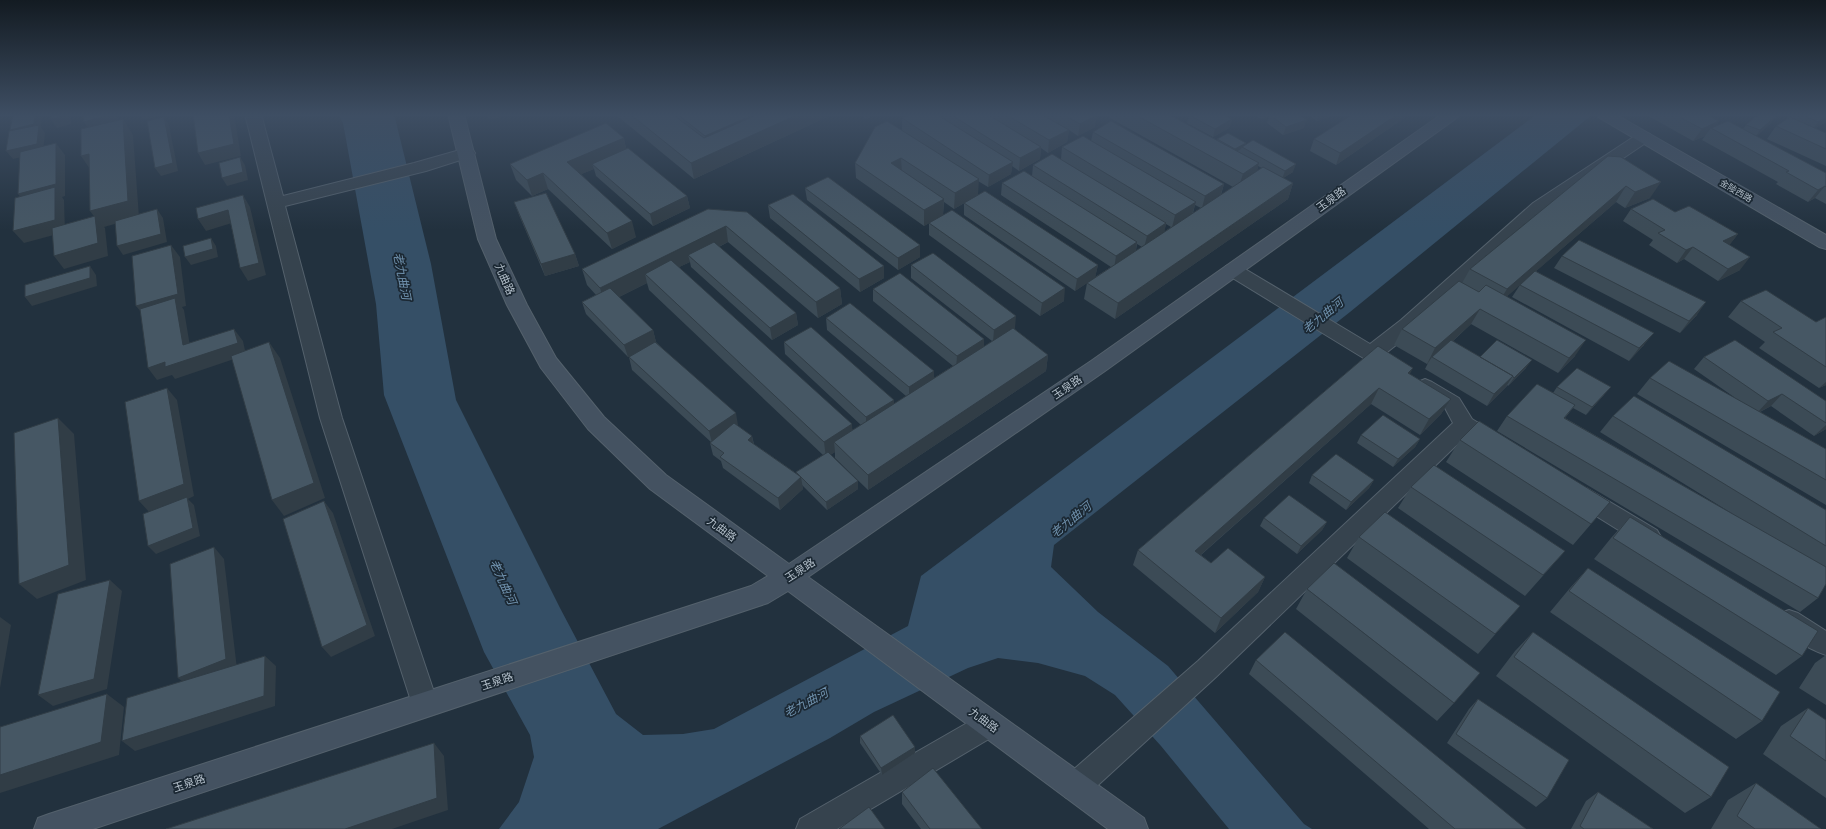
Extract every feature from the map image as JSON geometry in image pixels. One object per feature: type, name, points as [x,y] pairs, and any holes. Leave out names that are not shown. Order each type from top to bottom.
[{"type":"street","points":[[264,153],[331,418],[425,704]]},
{"type":"street","points":[[277,202],[420,167],[467,153]]},
{"type":"street","name":"九曲路","points":[[467,153],[488,239],[517,305],[548,363],[596,423],[658,482],[1133,829]]},
{"type":"street","name":"玉泉路","points":[[49,829],[759,595],[789,577],[1098,366],[1398,153]]},
{"type":"street","points":[[1372,354],[1408,324],[1539,207],[1620,153]]},
{"type":"street","name":"金陵西路","points":[[1671,153],[1826,244]]},
{"type":"street","points":[[1233,270],[1452,404],[1465,425],[1512,454]]},
{"type":"street","points":[[1075,786],[1207,669],[1465,425]]},
{"type":"street","points":[[1560,483],[1669,549]]},
{"type":"street","points":[[1772,611],[1826,644]]},
{"type":"street","points":[[810,829],[990,724]]},
{"type":"water","name":"老九曲河","points":[[348,153],[404,153],[431,264],[456,400],[560,608],[616,714],[643,735],[683,734],[714,729],[908,626],[921,576],[1485,153],[1546,153],[1350,312],[1054,545],[1051,567],[1098,612],[1168,666],[1304,824],[1312,829],[1229,829],[1161,746],[1115,695],[1085,676],[1038,663],[998,658],[968,668],[874,712],[830,738],[658,829],[499,829],[519,802],[534,757],[530,735],[484,652],[384,395],[376,304]]},
{"type":"building","points":[[20,153],[56,153],[56,184],[18,194]]},
{"type":"building","points":[[81,153],[125,153],[128,201],[90,211],[89,154],[81,156]]},
{"type":"building","points":[[152,153],[171,153],[173,163],[155,168]]},
{"type":"building","points":[[536,153],[589,153],[567,162],[632,221],[607,233],[543,173],[527,180],[510,164]]},
{"type":"building","points":[[617,153],[634,153],[687,196],[650,214],[592,164]]},
{"type":"building","points":[[678,153],[714,153],[691,163]]},
{"type":"building","points":[[861,153],[937,153],[979,179],[955,193],[901,158],[891,163],[944,199],[924,210],[855,163]]},
{"type":"building","points":[[955,153],[998,153],[1013,162],[989,175]]},
{"type":"building","points":[[1012,153],[1030,153],[1020,158]]},
{"type":"building","points":[[1071,153],[1112,153],[1196,202],[1175,215]]},
{"type":"building","points":[[1129,153],[1168,153],[1224,184],[1205,196]]},
{"type":"building","points":[[1204,153],[1240,153],[1259,163],[1243,174]]},
{"type":"building","points":[[1252,153],[1276,153],[1296,164],[1285,171]]},
{"type":"building","points":[[1756,153],[1788,153],[1826,173],[1826,187],[1825,186],[1818,190],[1786,172],[1789,171]]},
{"type":"building","points":[[1052,154],[1166,223],[1147,236],[1033,165]]},
{"type":"building","points":[[1608,156],[1621,157],[1661,182],[1635,192],[1626,186],[1507,289],[1470,269]]},
{"type":"building","points":[[240,157],[243,172],[222,178],[219,163]]},
{"type":"building","points":[[1263,167],[1293,183],[1118,303],[1087,283]]},
{"type":"building","points":[[1024,171],[1137,242],[1116,256],[1002,183]]},
{"type":"building","points":[[828,177],[920,245],[898,258],[805,188]]},
{"type":"building","points":[[55,187],[55,220],[13,231],[15,198]]},
{"type":"building","points":[[985,191],[1098,265],[1077,279],[964,203]]},
{"type":"building","points":[[546,193],[575,254],[541,264],[514,202]]},
{"type":"building","points":[[793,194],[884,266],[859,279],[768,205]]},
{"type":"building","points":[[243,195],[259,263],[240,268],[228,210],[198,219],[196,208]]},
{"type":"building","points":[[1653,199],[1675,212],[1689,206],[1738,234],[1723,241],[1750,257],[1728,269],[1693,247],[1686,250],[1658,233],[1665,230],[1631,209]]},
{"type":"building","points":[[157,209],[161,234],[117,246],[115,221]]},
{"type":"building","points":[[708,209],[747,212],[840,288],[816,302],[726,226],[600,288],[582,269]]},
{"type":"building","points":[[952,210],[1065,288],[1042,303],[929,223]]},
{"type":"building","points":[[95,216],[98,243],[54,256],[52,228]]},
{"type":"building","points":[[211,238],[213,249],[185,257],[183,246]]},
{"type":"building","points":[[1579,240],[1706,302],[1689,321],[1562,256]]},
{"type":"building","points":[[714,242],[796,313],[770,328],[688,255]]},
{"type":"building","points":[[171,245],[178,294],[136,306],[132,256]]},
{"type":"building","points":[[933,253],[1016,316],[994,330],[911,265]]},
{"type":"building","points":[[671,260],[852,424],[824,442],[645,274]]},
{"type":"building","points":[[90,266],[90,278],[25,297],[25,285]]},
{"type":"building","points":[[1535,271],[1654,333],[1639,348],[1520,285]]},
{"type":"building","points":[[900,273],[984,339],[957,356],[873,289]]},
{"type":"building","points":[[1459,281],[1479,292],[1486,285],[1586,340],[1569,358],[1480,309],[1435,348],[1402,329]]},
{"type":"building","points":[[610,288],[653,330],[624,345],[582,302]]},
{"type":"building","points":[[1766,290],[1816,322],[1826,317],[1826,367],[1773,332],[1782,328],[1741,301]]},
{"type":"building","points":[[175,298],[183,345],[234,329],[238,343],[165,367],[165,362],[148,368],[140,309]]},
{"type":"building","points":[[850,303],[934,371],[909,387],[826,318]]},
{"type":"building","points":[[811,327],[894,400],[866,417],[784,342]]},
{"type":"building","points":[[1013,328],[1048,355],[868,475],[834,442]]},
{"type":"building","points":[[1451,340],[1513,376],[1494,394],[1432,357]]},
{"type":"building","points":[[1497,340],[1532,360],[1514,378],[1480,357]]},
{"type":"building","points":[[1735,340],[1826,401],[1826,423],[1782,394],[1768,401],[1704,357]]},
{"type":"building","points":[[269,342],[314,483],[272,500],[231,356]]},
{"type":"building","points":[[655,342],[736,413],[709,431],[629,357]]},
{"type":"building","points":[[1378,346],[1413,368],[1408,373],[1451,399],[1429,419],[1379,388],[1195,551],[1211,563],[1228,548],[1265,577],[1221,618],[1138,550]]},
{"type":"building","points":[[1669,361],[1826,449],[1826,480],[1650,378]]},
{"type":"building","points":[[1577,368],[1611,387],[1592,407],[1557,387]]},
{"type":"building","points":[[1537,384],[1575,405],[1564,418],[1826,567],[1826,584],[1818,598],[1507,416]]},
{"type":"building","points":[[167,388],[184,484],[139,501],[125,402]]},
{"type":"building","points":[[1634,396],[1826,510],[1826,546],[1613,416]]},
{"type":"building","points":[[1383,415],[1420,439],[1398,459],[1361,435]]},
{"type":"building","points":[[58,418],[69,565],[19,584],[14,433]]},
{"type":"building","points":[[1479,421],[1610,502],[1591,524],[1460,440]]},
{"type":"building","points":[[734,423],[752,436],[748,440],[801,477],[778,498],[720,457],[724,453],[710,443]]},
{"type":"building","points":[[828,452],[858,481],[826,502],[796,472]]},
{"type":"building","points":[[1336,454],[1374,480],[1351,502],[1312,475]]},
{"type":"building","points":[[1434,465],[1565,551],[1543,575],[1411,487]]},
{"type":"building","points":[[1289,495],[1327,522],[1301,546],[1264,518]]},
{"type":"building","points":[[187,497],[193,528],[148,546],[143,514]]},
{"type":"building","points":[[324,501],[367,625],[322,647],[283,519]]},
{"type":"building","points":[[1385,512],[1520,606],[1495,634],[1359,537]]},
{"type":"building","points":[[1630,517],[1818,631],[1802,656],[1613,538]]},
{"type":"building","points":[[214,547],[226,659],[178,678],[170,564]]},
{"type":"building","points":[[1334,563],[1480,673],[1454,703],[1307,589]]},
{"type":"building","points":[[1588,568],[1780,692],[1762,721],[1569,591]]},
{"type":"building","points":[[110,580],[94,679],[38,695],[58,594]]},
{"type":"building","points":[[1285,632],[1526,829],[1455,829],[1256,660]]},
{"type":"building","points":[[1533,632],[1729,767],[1711,797],[1514,657]]},
{"type":"building","points":[[265,656],[264,696],[122,741],[127,698]]},
{"type":"building","points":[[107,694],[101,742],[0,775],[0,727]]},
{"type":"building","points":[[1478,699],[1569,760],[1547,798],[1456,734]]},
{"type":"building","points":[[1808,708],[1826,720],[1826,761],[1790,736]]},
{"type":"building","points":[[893,715],[915,747],[881,768],[860,736]]},
{"type":"building","points":[[434,743],[437,798],[345,829],[166,829]]},
{"type":"building","points":[[933,768],[982,829],[930,829],[902,792]]},
{"type":"building","points":[[1756,783],[1821,829],[1755,829],[1737,816]]},
{"type":"building","points":[[1598,792],[1653,829],[1584,829],[1580,826]]},
{"type":"building","points":[[869,807],[885,829],[839,829]]}]
